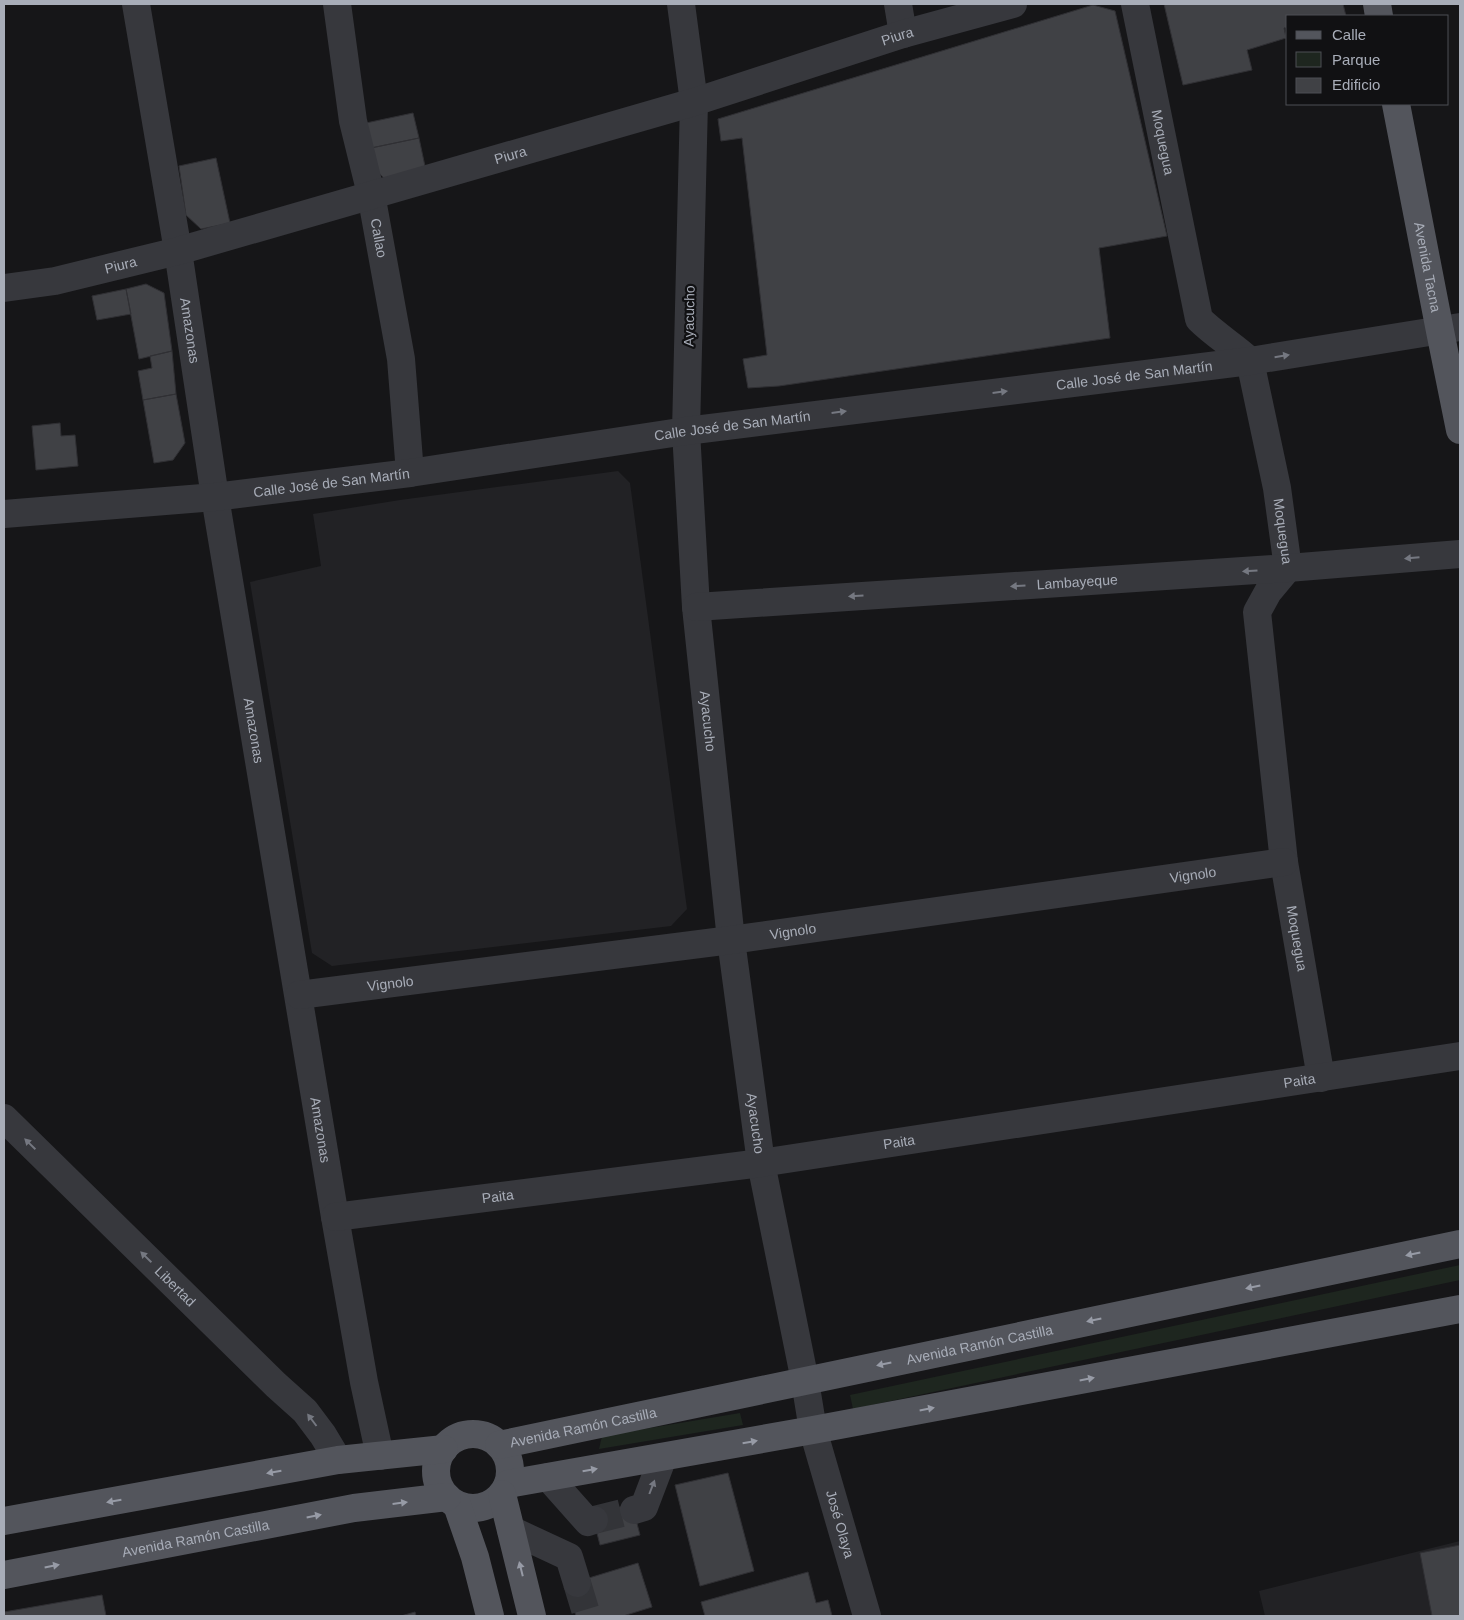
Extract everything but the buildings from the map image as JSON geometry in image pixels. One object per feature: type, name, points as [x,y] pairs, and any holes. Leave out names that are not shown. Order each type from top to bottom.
[{"type":"main road","name":"Avenida Tacna","points":[[1396,105],[1450,329],[1460,430]]},
{"type":"main road","name":"Avenida Ramón Castilla","points":[[499,1445],[1460,1244]]},
{"type":"main road","points":[[505,1489],[548,1477],[813,1430],[1460,1309]]},
{"type":"main road","points":[[452,1501],[466,1508],[486,1506],[495,1501],[505,1489],[510,1474],[509,1463],[506,1453],[491,1438],[470,1434],[456,1440],[444,1449],[439,1458],[437,1474],[441,1488],[452,1501],[475,1557],[490,1616]]},
{"type":"main road","points":[[4,1521],[338,1460],[444,1449]]},
{"type":"main road","points":[[505,1489],[511,1530],[532,1616]]},
{"type":"main road","name":"Avenida Ramón Castilla","points":[[4,1575],[354,1508],[452,1501]]},
{"type":"street","name":"Amazonas","points":[[136,4],[178,251],[215,497],[335,1217],[364,1382],[380,1456]]},
{"type":"street","name":"Callao","points":[[337,4],[353,121],[371,194],[402,359],[410,472]]},
{"type":"street","name":"Ayacucho","points":[[681,4],[694,102],[686,431],[696,606],[731,940],[761,1163],[805,1381],[813,1430]]},
{"type":"street","points":[[898,4],[903,34]]},
{"type":"street","name":"Piura","points":[[4,288],[55,281],[178,251],[694,102],[903,34],[1012,4]]},
{"type":"street","name":"Moquegua","points":[[1135,4],[1199,319],[1211,331],[1237,349],[1250,361],[1276,480],[1288,568],[1268,592],[1257,612],[1284,862],[1321,1078]]},
{"type":"street","name":"Calle José de San Martín","points":[[4,514],[215,497],[410,472],[686,431],[1250,361],[1450,329]]},
{"type":"street","name":"Lambayeque","points":[[696,606],[1288,568],[1460,554]]},
{"type":"street","name":"Vignolo","points":[[299,995],[731,940],[1284,862]]},
{"type":"street","name":"Paita","points":[[335,1217],[761,1163],[1460,1056]]},
{"type":"street","name":"Libertad","points":[[4,1118],[276,1385],[305,1411],[323,1435],[338,1460]]},
{"type":"street","name":"José Olaya","points":[[813,1430],[867,1616]]},
{"type":"street","points":[[634,1510],[644,1507],[663,1457]]},
{"type":"street","points":[[548,1477],[591,1521],[569,1557]]},
{"type":"street","points":[[511,1530],[569,1557],[577,1582]]},
{"type":"shaded area","points":[[618,471],[630,483],[687,909],[671,926],[332,966],[312,953],[250,582],[321,566],[313,514],[400,500]]},
{"type":"shaded area","points":[[1460,1541],[1460,1616],[1265,1616],[1259,1591]]},
{"type":"green space","points":[[1460,1265],[1460,1280],[853,1409],[850,1395]]},
{"type":"green space","points":[[740,1413],[743,1425],[599,1449],[602,1436]]},
{"type":"tunnel","points":[[594,1520],[634,1510]]},
{"type":"tunnel","points":[[577,1583],[587,1616]]}]
